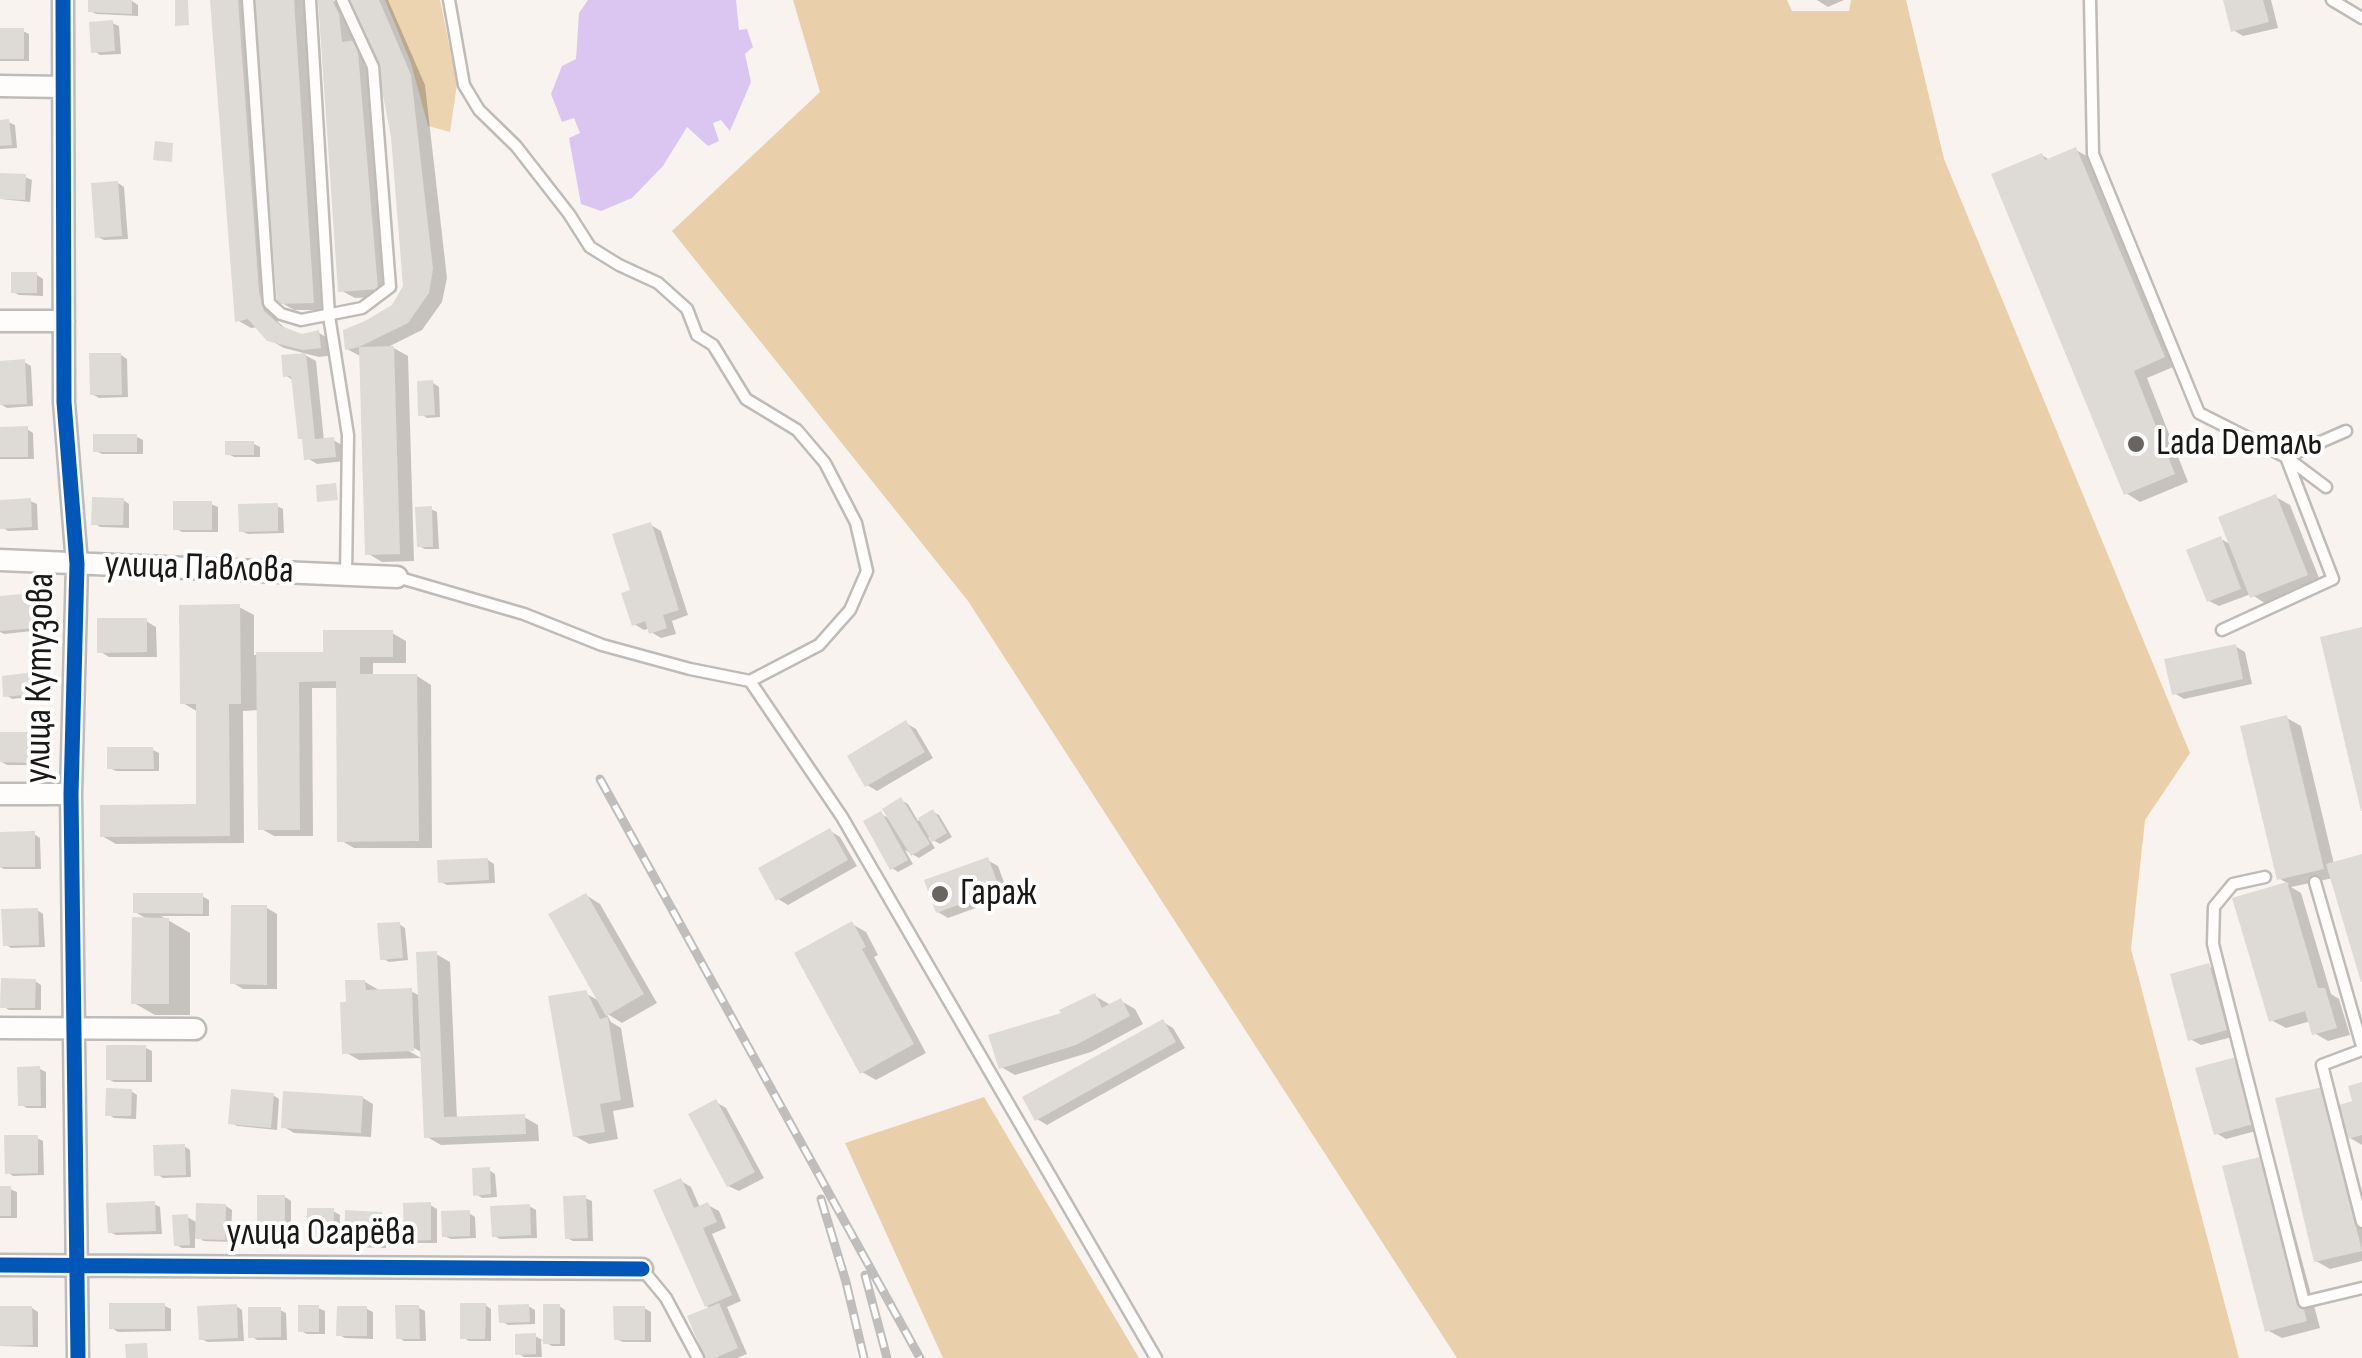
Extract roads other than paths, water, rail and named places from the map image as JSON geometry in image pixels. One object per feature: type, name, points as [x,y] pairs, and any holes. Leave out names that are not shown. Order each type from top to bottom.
[{"type":"street","name":"улица Кутузова","points":[[63,0],[64,402],[77,564],[71,794],[78,1358]]},
{"type":"street","points":[[0,86],[63,86]]},
{"type":"street","points":[[0,320],[64,321]]},
{"type":"street","name":"улица Павлова","points":[[0,560],[398,577]]},
{"type":"street","points":[[0,794],[71,794]]},
{"type":"street","points":[[0,1028],[195,1029]]},
{"type":"street","name":"улица Огарёва","points":[[0,1265],[642,1269]]},
{"type":"lane","points":[[248,0],[269,304],[281,314],[301,320],[362,308],[390,287],[372,66],[342,0]]},
{"type":"lane","points":[[310,0],[329,316],[348,435],[346,574]]},
{"type":"lane","points":[[398,577],[524,614],[602,645],[750,681],[818,645],[850,610],[868,571],[856,523],[826,463],[797,430],[746,399],[713,346],[697,334],[686,309],[658,283],[590,247],[516,146],[479,110],[464,85],[450,0]]},
{"type":"lane","points":[[2090,0],[2092,154],[2199,414],[2286,457],[2326,487]]},
{"type":"lane","points":[[2332,0],[2362,18]]},
{"type":"lane","points":[[2286,457],[2346,431]]},
{"type":"lane","points":[[2222,630],[2334,580],[2286,457]]},
{"type":"lane","points":[[750,681],[842,817],[1156,1358]]},
{"type":"lane","points":[[2265,876],[2233,884],[2214,907],[2214,944],[2304,1302],[2362,1288]]},
{"type":"lane","points":[[2314,882],[2362,1048],[2322,1065],[2362,1222]]},
{"type":"lane","points":[[642,1269],[666,1298],[698,1358]]},
{"type":"railway","points":[[600,779],[920,1358]]},
{"type":"railway","points":[[821,1199],[864,1358]]},
{"type":"railway","points":[[865,1275],[887,1358]]},
{"type":"place","name":"Lada Dеталь","points":[[2136,444]]},
{"type":"place","name":"Гараж","points":[[940,894]]}]
